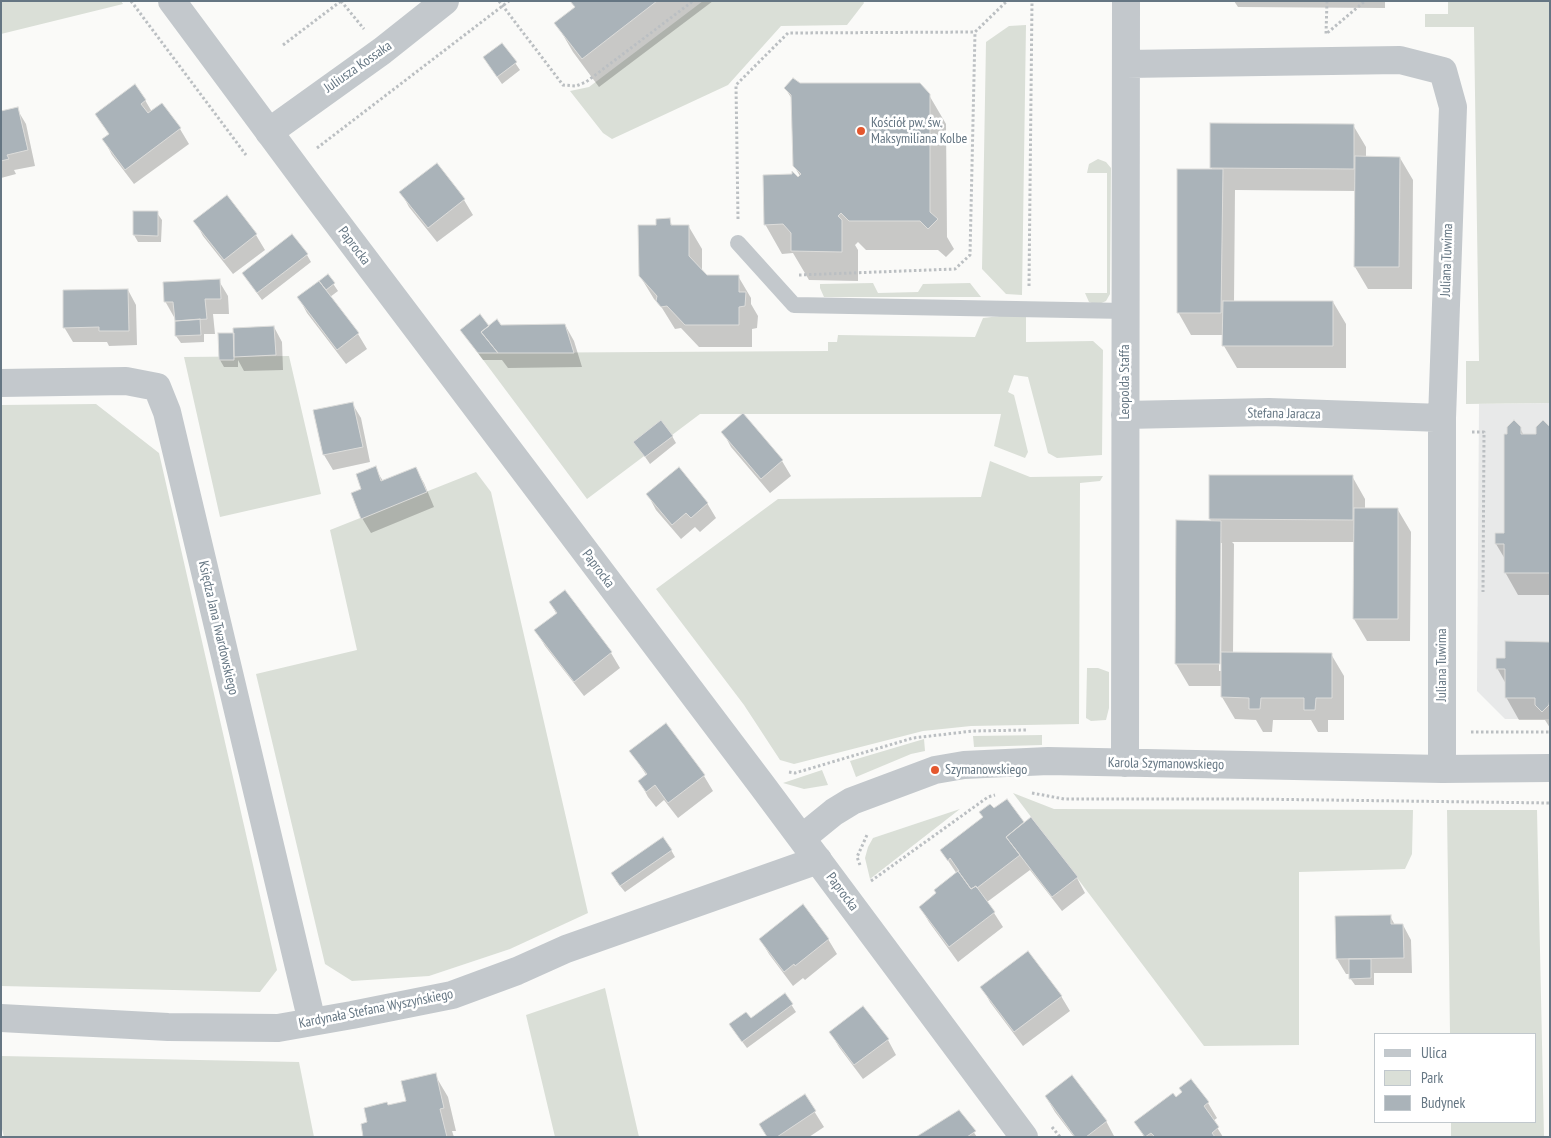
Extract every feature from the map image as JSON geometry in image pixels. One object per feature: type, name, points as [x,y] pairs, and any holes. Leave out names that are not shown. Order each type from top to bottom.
[{"type":"street","name":"Paprocka","points":[[172,1],[802,838],[1024,1137]]},
{"type":"street","name":"Juliusza Kossaka","points":[[269,132],[382,51],[445,1]]},
{"type":"street","name":"Leopolda Staffa","points":[[1125,763],[1126,1]]},
{"type":"street","name":"Juliana Tuwima","points":[[1126,64],[1400,60],[1443,71],[1453,107],[1442,425],[1442,769]]},
{"type":"street","name":"Księdza Jana Twardowskiego","points":[[3,377],[126,381],[157,388],[169,422],[312,1022]]},
{"type":"street","name":"Stefana Jaracza","points":[[1125,415],[1269,412],[1442,425]]},
{"type":"street","name":"Karola Szymanowskiego","points":[[802,838],[834,812],[852,801],[935,770],[964,765],[1048,761],[1442,769],[1550,768]]},
{"type":"street","name":"Kardynała Stefana Wyszyńskiego","points":[[1,1018],[168,1027],[278,1028],[452,995],[566,948],[818,860]]},
{"type":"lane","points":[[738,243],[794,304],[1126,311]]},
{"type":"path","points":[[131,1],[249,159]]},
{"type":"path","points":[[283,45],[341,1],[382,51]]},
{"type":"path","points":[[499,1],[563,85],[576,86],[586,82],[693,1]]},
{"type":"path","points":[[310,153],[509,1]]},
{"type":"path","points":[[738,243],[736,85],[788,33],[975,32],[1007,1]]},
{"type":"path","points":[[1029,309],[1032,1]]},
{"type":"path","points":[[1327,1],[1326,34],[1365,1]]},
{"type":"path","points":[[769,276],[955,269],[970,255],[975,32]]},
{"type":"path","points":[[1442,425],[1484,432],[1483,592]]},
{"type":"path","points":[[1443,732],[1550,732]]},
{"type":"path","points":[[1030,793],[1064,799],[1252,799],[1550,803]]},
{"type":"path","points":[[866,885],[988,797],[997,794]]},
{"type":"shaded area","points":[[1550,403],[1550,719],[1505,719],[1477,691],[1479,404]]},
{"type":"green space","points":[[1,1],[121,1],[123,4],[1,34]]},
{"type":"green space","points":[[703,1],[863,1],[864,3],[847,25],[781,26],[728,85],[612,139],[603,133],[570,91],[589,87]]},
{"type":"green space","points":[[1448,1],[1550,1],[1550,403],[1466,404],[1466,361],[1479,361],[1474,27],[1425,27],[1425,14],[1448,14]]},
{"type":"green space","points":[[1026,25],[1022,295],[1006,294],[982,269],[986,42],[1009,26]]},
{"type":"green space","points":[[1098,159],[1106,162],[1111,168],[1110,294],[1106,301],[1097,305],[1089,302],[1085,293],[1107,293],[1107,173],[1087,173],[1089,164]]},
{"type":"green space","points":[[873,283],[878,293],[918,292],[923,284],[970,283],[981,297],[824,297],[820,288],[820,284]]},
{"type":"green space","points":[[1026,314],[1026,342],[1093,341],[1103,350],[1102,455],[1057,458],[1048,453],[1028,377],[1014,375],[1008,392],[1014,395],[1028,452],[1025,458],[994,446],[1001,414],[700,414],[587,499],[478,353],[828,351],[828,342],[837,342],[838,335],[975,337],[983,318]]},
{"type":"green space","points":[[289,356],[321,494],[220,517],[184,357]]},
{"type":"green space","points":[[96,404],[159,453],[277,970],[260,992],[1,986],[1,405]]},
{"type":"green space","points":[[990,461],[1030,477],[1103,476],[1100,481],[1080,483],[1079,724],[971,726],[923,731],[794,764],[780,760],[744,705],[656,589],[778,499],[981,497]]},
{"type":"green space","points":[[476,472],[491,492],[588,913],[510,949],[429,976],[352,981],[325,964],[256,674],[357,650],[330,530]]},
{"type":"green space","points":[[1087,668],[1098,668],[1109,672],[1109,708],[1106,720],[1091,721],[1086,718]]},
{"type":"green space","points":[[1042,735],[1042,745],[974,747],[973,736]]},
{"type":"green space","points":[[924,739],[925,751],[911,754],[856,777],[850,761]]},
{"type":"green space","points":[[822,770],[828,785],[804,789],[783,783]]},
{"type":"green space","points":[[1013,793],[1054,809],[1413,810],[1412,854],[1405,869],[1299,872],[1299,1045],[1204,1046]]},
{"type":"green space","points":[[960,809],[870,879],[865,858],[873,838]]},
{"type":"green space","points":[[1447,810],[1537,810],[1544,1137],[1451,1137],[1451,1123],[1536,1123],[1536,1033],[1450,1033]]},
{"type":"green space","points":[[605,988],[639,1137],[555,1137],[526,1015]]},
{"type":"green space","points":[[1,1056],[299,1062],[314,1137],[4,1137],[1,1125]]},
{"type":"building","points":[[570,1],[657,1],[582,59],[554,23],[575,7]]},
{"type":"building","points":[[502,43],[517,62],[497,77],[483,57]]},
{"type":"building","name":"Kościół pw. św. Maksymiliana Kolbe","points":[[793,78],[800,83],[920,83],[930,94],[930,212],[938,219],[928,229],[920,221],[849,221],[841,213],[838,216],[842,220],[842,252],[791,251],[791,233],[783,224],[764,225],[763,175],[792,174],[792,171],[798,177],[801,174],[793,166],[791,95],[784,88]]},
{"type":"building","points":[[135,84],[146,100],[141,104],[148,113],[162,103],[181,128],[125,170],[102,139],[109,134],[95,114]]},
{"type":"building","points":[[18,107],[28,150],[7,155],[9,159],[1,161],[1,111]]},
{"type":"building","points":[[1210,123],[1354,124],[1354,169],[1210,168]]},
{"type":"building","points":[[1355,156],[1400,157],[1399,267],[1354,267]]},
{"type":"building","points":[[437,163],[465,199],[428,228],[399,192]]},
{"type":"building","points":[[1177,169],[1223,169],[1221,313],[1177,313]]},
{"type":"building","points":[[227,195],[257,234],[224,260],[193,221]]},
{"type":"building","points":[[133,211],[158,211],[158,236],[133,235]]},
{"type":"building","points":[[670,218],[671,225],[689,225],[689,256],[707,275],[739,275],[739,292],[746,292],[745,306],[739,307],[739,325],[685,325],[667,306],[661,307],[656,301],[657,296],[639,276],[638,225],[656,225],[656,219]]},
{"type":"building","points":[[292,234],[308,254],[257,293],[242,273]]},
{"type":"building","points":[[328,274],[335,283],[326,290],[319,281]]},
{"type":"building","points":[[220,279],[221,299],[205,299],[207,319],[175,321],[173,302],[164,302],[163,282]]},
{"type":"building","points":[[319,281],[359,333],[337,350],[297,297]]},
{"type":"building","points":[[128,289],[129,331],[99,331],[99,327],[63,328],[63,290]]},
{"type":"building","points":[[1223,301],[1333,301],[1333,346],[1222,346]]},
{"type":"building","points":[[480,314],[489,326],[481,332],[498,353],[478,353],[460,330]]},
{"type":"building","points":[[200,319],[201,335],[175,336],[175,321]]},
{"type":"building","points":[[497,319],[501,325],[565,324],[574,353],[498,353],[481,332]]},
{"type":"building","points":[[274,326],[276,355],[234,357],[233,328]]},
{"type":"building","points":[[218,333],[234,333],[234,360],[219,360]]},
{"type":"building","points":[[353,402],[363,447],[323,455],[313,410]]},
{"type":"building","points":[[743,413],[783,460],[761,479],[721,432]]},
{"type":"building","points":[[661,420],[673,436],[645,457],[633,442]]},
{"type":"building","points":[[1514,420],[1521,427],[1521,434],[1536,434],[1536,427],[1543,420],[1550,427],[1550,573],[1504,573],[1504,544],[1495,544],[1495,533],[1504,533],[1504,434],[1507,434],[1507,427]]},
{"type":"building","points":[[376,466],[381,481],[416,467],[427,492],[361,519],[351,493],[361,489],[356,474]]},
{"type":"building","points":[[679,467],[708,503],[691,518],[686,513],[672,525],[646,494]]},
{"type":"building","points":[[1209,475],[1353,475],[1353,520],[1209,519]]},
{"type":"building","points":[[1354,508],[1398,508],[1398,619],[1353,619]]},
{"type":"building","points":[[1176,520],[1221,521],[1220,664],[1175,664]]},
{"type":"building","points":[[565,590],[612,652],[574,682],[534,630],[557,613],[549,602]]},
{"type":"building","points":[[1505,641],[1550,642],[1550,698],[1549,705],[1542,712],[1535,705],[1535,698],[1505,698],[1505,669],[1496,669],[1496,658],[1505,658]]},
{"type":"building","points":[[1221,652],[1332,653],[1332,698],[1316,698],[1315,710],[1304,710],[1304,698],[1261,698],[1260,709],[1249,709],[1249,698],[1221,697]]},
{"type":"building","points":[[666,723],[705,775],[668,803],[655,785],[646,792],[638,781],[647,774],[629,751]]},
{"type":"building","points":[[1007,799],[1024,822],[1006,837],[1020,855],[977,888],[976,886],[971,889],[950,858],[948,861],[940,850],[983,817],[979,812],[990,804],[994,808]]},
{"type":"building","points":[[1031,817],[1078,877],[1052,897],[1006,837]]},
{"type":"building","points":[[663,837],[672,850],[620,886],[611,873]]},
{"type":"building","points":[[958,871],[971,889],[976,886],[995,912],[949,947],[919,907],[936,893],[934,890]]},
{"type":"building","points":[[803,904],[829,939],[795,966],[794,964],[784,972],[759,939]]},
{"type":"building","points":[[1391,915],[1391,924],[1403,924],[1404,958],[1336,959],[1335,916]]},
{"type":"building","points":[[1028,951],[1062,996],[1014,1032],[980,987]]},
{"type":"building","points":[[1349,959],[1371,959],[1371,978],[1349,979]]},
{"type":"building","points":[[785,993],[793,1004],[742,1042],[729,1024],[746,1012],[751,1018]]},
{"type":"building","points":[[863,1006],[889,1039],[854,1065],[829,1032]]},
{"type":"building","points":[[436,1073],[444,1108],[440,1109],[447,1137],[363,1137],[361,1124],[367,1122],[364,1108],[387,1102],[388,1105],[406,1101],[401,1081]]},
{"type":"building","points":[[1072,1075],[1107,1121],[1086,1137],[1075,1137],[1045,1096]]},
{"type":"building","points":[[1191,1079],[1209,1102],[1204,1106],[1219,1127],[1212,1133],[1215,1137],[1155,1137],[1151,1133],[1145,1137],[1134,1122],[1173,1093],[1176,1097],[1182,1092],[1179,1088]]},
{"type":"building","points":[[805,1094],[816,1111],[777,1137],[767,1137],[759,1124]]},
{"type":"building","points":[[959,1110],[976,1131],[967,1137],[916,1137]]},
{"type":"place","name":"Kościół pw. św. Maksymiliana Kolbe","points":[[861,131]]},
{"type":"place","name":"Szymanowskiego","points":[[935,770]]}]
